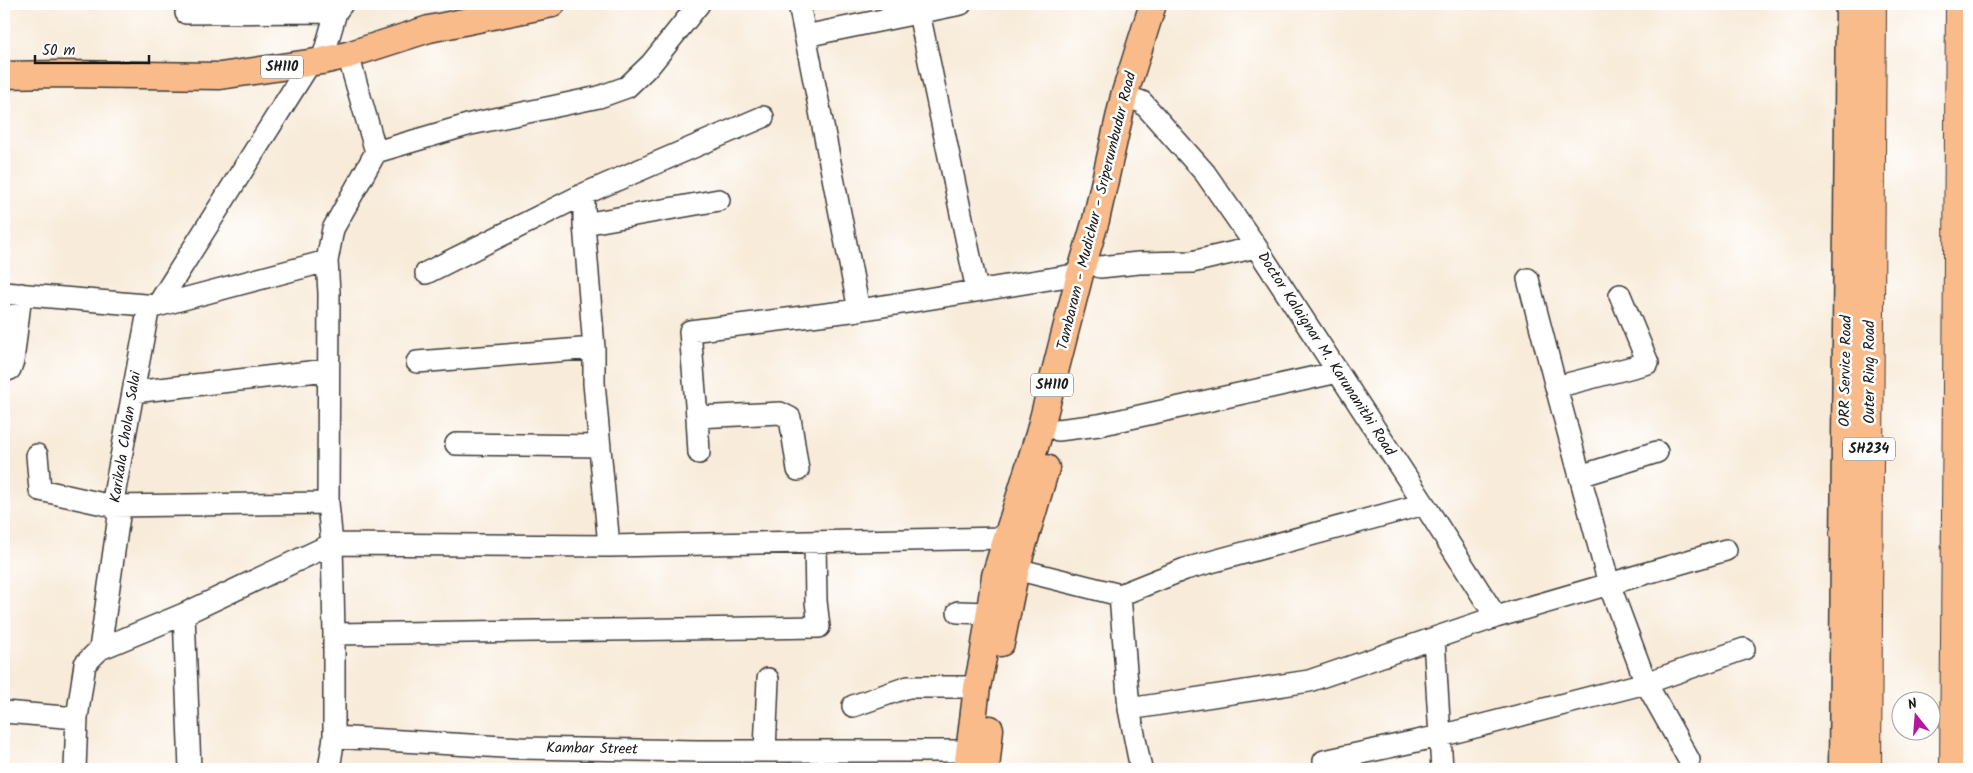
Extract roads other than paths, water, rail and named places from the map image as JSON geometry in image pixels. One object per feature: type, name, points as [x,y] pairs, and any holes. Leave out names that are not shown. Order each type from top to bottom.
[{"type":"highway","name":"Outer Ring Road","points":[[1867,769],[1872,4]]},
{"type":"highway","points":[[1954,769],[1960,4]]},
{"type":"highway","points":[[1957,351],[1969,402]]},
{"type":"highway","points":[[1844,534],[1869,453]]},
{"type":"main road","name":"SH110","points":[[4,75],[220,76],[316,62],[348,55],[428,29],[467,12],[552,4]]},
{"type":"main road","name":"Tambaram - Mudichur - Sriperumbudur Road","points":[[974,763],[1016,569],[1058,430],[1090,271],[1096,220],[1133,99],[1154,4]]},
{"type":"main road","name":"Tambaram - Mudichur - Sriperumbudur Road","points":[[1133,99],[1171,4]]},
{"type":"main road","name":"ORR Service Road","points":[[1842,769],[1849,4]]},
{"type":"main road","name":"Tambaram - Mudichur - Sriperumbudur Road","points":[[974,763],[977,687],[995,576],[1005,538],[1090,271]]},
{"type":"street","points":[[329,769],[334,737],[334,634],[332,544],[328,503],[327,370],[329,293],[327,261],[333,229],[376,152],[471,124],[600,97],[627,87],[651,64],[699,4]]},
{"type":"street","points":[[799,4],[859,310]]},
{"type":"street","points":[[805,36],[962,4]]},
{"type":"street","points":[[1842,4],[1849,33]]},
{"type":"street","points":[[186,14],[339,8]]},
{"type":"street","name":"Karikala Cholan Salai","points":[[100,649],[119,516],[112,506],[133,392],[153,306],[316,62],[339,8]]},
{"type":"street","points":[[919,13],[977,290]]},
{"type":"street","points":[[348,55],[376,152]]},
{"type":"street","name":"Doctor Kalaignar M. Karunanithi Road","points":[[1133,99],[1205,173],[1338,372],[1496,617]]},
{"type":"street","points":[[426,273],[584,194],[763,117]]},
{"type":"street","points":[[584,194],[584,224],[594,348],[594,383],[609,546]]},
{"type":"street","points":[[584,224],[719,200]]},
{"type":"street","points":[[699,453],[690,331],[859,310],[1138,263],[1192,262],[1256,247]]},
{"type":"street","points":[[4,371],[10,368],[13,361],[12,293],[153,306],[327,261]]},
{"type":"street","points":[[1528,279],[1609,584],[1646,683],[1689,760]]},
{"type":"street","points":[[1556,387],[1648,364],[1620,295]]},
{"type":"street","points":[[417,362],[594,348]]},
{"type":"street","points":[[133,392],[327,370]]},
{"type":"street","points":[[1058,430],[1099,425],[1338,372]]},
{"type":"street","points":[[697,416],[780,413],[790,418],[798,470]]},
{"type":"street","points":[[456,444],[599,446]]},
{"type":"street","points":[[1580,476],[1657,452]]},
{"type":"street","points":[[36,455],[40,490],[112,506],[328,503]]},
{"type":"street","points":[[1016,569],[1120,595],[1185,569],[1424,504]]},
{"type":"street","points":[[75,769],[77,718],[85,664],[100,649],[184,614],[332,544],[609,546],[1005,538]]},
{"type":"street","points":[[334,634],[819,627],[814,542]]},
{"type":"street","points":[[1129,709],[1309,682],[1496,617],[1726,550]]},
{"type":"street","points":[[1120,595],[1129,709],[1141,769]]},
{"type":"street","points":[[958,612],[989,614]]},
{"type":"street","points":[[184,614],[190,769]]},
{"type":"street","points":[[1434,639],[1442,769]]},
{"type":"street","points":[[1324,761],[1440,736],[1646,683],[1744,649]]},
{"type":"street","points":[[765,751],[768,679]]},
{"type":"street","points":[[853,706],[908,687],[977,687]]},
{"type":"street","points":[[4,712],[77,718]]},
{"type":"street","name":"Kambar Street","points":[[334,737],[521,748],[765,751],[974,763]]}]
